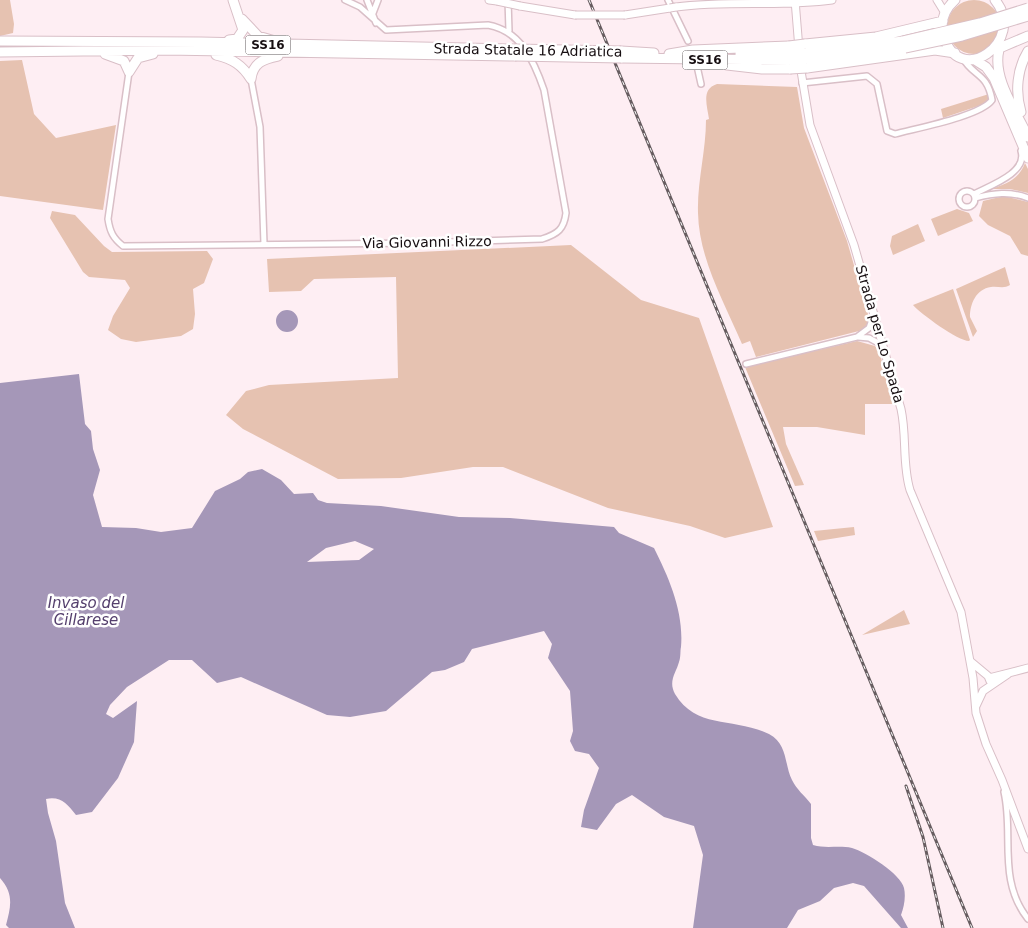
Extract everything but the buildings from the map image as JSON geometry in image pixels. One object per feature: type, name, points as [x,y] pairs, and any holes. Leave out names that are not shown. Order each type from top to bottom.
[{"type":"highway","points":[[233,0],[248,28],[258,36],[295,49]]},
{"type":"highway","points":[[953,0],[944,17],[945,39],[958,55]]},
{"type":"highway","points":[[996,0],[1005,11],[1013,29],[1028,36]]},
{"type":"highway","name":"SS16","points":[[904,44],[980,24],[1028,8]]},
{"type":"highway","points":[[201,46],[236,39],[243,30],[240,16]]},
{"type":"highway","name":"SS16","points":[[669,56],[806,56],[962,36],[1028,16]]},
{"type":"highway","points":[[806,56],[944,17]]},
{"type":"highway","points":[[975,60],[992,55],[1000,48],[1013,29]]},
{"type":"highway","points":[[1000,48],[1028,36]]},
{"type":"highway","name":"Strada Statale 16 Adriatica","points":[[0,42],[669,56]]},
{"type":"highway","points":[[201,46],[239,63],[251,79]]},
{"type":"highway","name":"Strada Statale 16 Adriatica","points":[[0,52],[166,50],[201,46]]},
{"type":"highway","points":[[1000,48],[998,62],[1000,77],[1028,135]]},
{"type":"highway","points":[[251,79],[254,67],[260,62],[295,49]]},
{"type":"highway","points":[[129,72],[138,58],[166,50]]},
{"type":"highway","points":[[669,56],[693,50],[790,57],[935,50],[958,55],[975,60],[990,72],[1028,158]]},
{"type":"highway","points":[[1028,51],[1019,72],[1017,88],[1019,107],[1028,135]]},
{"type":"highway","points":[[85,52],[119,58],[124,61],[129,72]]},
{"type":"street","points":[[345,0],[364,11],[376,24],[386,30],[488,25],[509,32],[508,0]]},
{"type":"street","points":[[360,0],[364,11]]},
{"type":"street","points":[[367,0],[376,24]]},
{"type":"street","points":[[373,14],[378,0]]},
{"type":"street","points":[[489,0],[575,15],[625,15],[673,7],[725,2],[832,0]]},
{"type":"street","points":[[668,0],[688,41]]},
{"type":"street","points":[[937,0],[944,17]]},
{"type":"street","name":"Strada per Lo Spada","points":[[795,2],[802,83],[817,149],[854,245],[904,421],[907,481],[958,605],[974,687]]},
{"type":"street","name":"Via Giovanni Rizzo","points":[[129,72],[108,219],[109,230],[115,240],[123,246],[542,239],[556,235],[564,224],[566,213],[544,90],[525,48],[509,32]]},
{"type":"street","points":[[802,83],[867,76],[876,84],[885,125],[891,134],[985,108],[992,100],[988,84],[982,76],[966,65],[958,55]]},
{"type":"street","points":[[697,66],[701,84]]},
{"type":"street","points":[[251,79],[260,127],[264,244]]},
{"type":"street","points":[[1006,106],[1008,120],[1022,155],[1020,163],[1014,172],[975,196],[997,192],[1017,194],[1028,198]]},
{"type":"street","points":[[867,335],[874,314]]},
{"type":"street","points":[[746,364],[879,332]]},
{"type":"street","points":[[867,335],[883,346]]},
{"type":"street","points":[[970,660],[987,679]]},
{"type":"street","points":[[973,678],[978,674],[987,679],[1028,668]]},
{"type":"street","points":[[976,706],[987,679]]},
{"type":"street","points":[[983,691],[974,687],[976,706],[986,744],[1028,849]]},
{"type":"street","points":[[1002,780],[1007,806],[1006,840],[1010,875],[1018,906],[1028,919]]},
{"type":"shaded area","points":[[0,0],[10,0],[14,24],[13,33],[0,36]]},
{"type":"shaded area","points":[[974,0],[984,2],[993,8],[999,17],[1001,27],[999,37],[993,46],[984,52],[974,54],[964,52],[955,46],[949,37],[947,27],[949,17],[955,8],[964,2]]},
{"type":"shaded area","points":[[22,60],[34,114],[56,138],[116,125],[103,210],[0,196],[0,61]]},
{"type":"shaded area","points":[[717,84],[797,87],[804,128],[847,241],[868,314],[866,326],[859,331],[756,357],[750,341],[742,344],[714,280],[699,230],[699,190],[706,120],[709,119],[706,98],[712,86]]},
{"type":"shaded area","points":[[989,94],[990,97],[987,103],[943,118],[941,109]]},
{"type":"shaded area","points":[[1025,163],[1028,169],[1028,193],[1010,189],[991,189],[1016,177]]},
{"type":"shaded area","points":[[1004,196],[1028,202],[1028,256],[1021,254],[1010,236],[988,225],[979,216],[983,201]]},
{"type":"shaded area","points":[[957,209],[969,213],[973,221],[938,236],[931,219]]},
{"type":"shaded area","points":[[52,211],[75,215],[112,252],[207,251],[213,259],[204,283],[193,289],[195,314],[193,329],[181,336],[136,342],[121,339],[108,330],[113,316],[130,288],[125,280],[89,277],[83,272],[50,218]]},
{"type":"shaded area","points":[[918,224],[925,241],[893,255],[890,246],[892,236]]},
{"type":"shaded area","points":[[571,245],[641,300],[699,318],[773,527],[725,538],[690,526],[608,508],[503,467],[473,467],[401,478],[338,479],[243,429],[226,415],[246,391],[269,385],[398,378],[396,277],[314,279],[301,291],[269,292],[267,259]]},
{"type":"shaded area","points":[[1005,267],[1010,285],[986,288],[978,294],[973,302],[970,317],[977,331],[973,337],[956,289]]},
{"type":"shaded area","points":[[953,289],[969,341],[949,332],[913,305]]},
{"type":"shaded area","points":[[857,341],[875,346],[879,351],[894,404],[865,404],[865,435],[817,427],[783,427],[786,444],[804,485],[795,486],[745,367]]},
{"type":"shaded area","points":[[854,527],[855,535],[818,541],[814,531]]},
{"type":"shaded area","points":[[904,610],[910,624],[862,635]]},
{"type":"water","points":[[287,310],[295,313],[298,321],[295,329],[287,332],[279,329],[276,321],[279,313]]},
{"type":"water","name":"Invaso del Cillarese","points":[[79,374],[85,424],[91,431],[93,449],[100,470],[93,495],[102,527],[136,528],[161,532],[192,528],[215,491],[240,479],[248,472],[262,469],[281,480],[294,494],[313,493],[318,500],[327,503],[381,506],[459,517],[510,518],[614,527],[619,533],[654,548],[670,583],[680,621],[680,658],[672,681],[675,694],[694,713],[705,718],[756,729],[775,738],[783,749],[792,780],[798,790],[811,804],[811,838],[813,845],[852,848],[866,854],[897,876],[904,888],[905,895],[901,915],[908,928],[901,928],[864,886],[853,883],[834,888],[820,901],[798,910],[787,928],[693,928],[703,855],[694,826],[664,817],[632,795],[616,804],[597,830],[581,827],[584,810],[599,768],[589,754],[575,751],[570,741],[573,731],[570,691],[548,658],[552,644],[544,631],[472,649],[464,662],[445,670],[432,672],[386,711],[350,717],[327,715],[241,677],[217,683],[192,660],[169,660],[127,687],[110,705],[106,714],[113,718],[137,701],[134,742],[118,778],[92,812],[76,815],[67,804],[60,800],[46,799],[56,841],[65,903],[75,928],[9,928],[6,925],[10,900],[8,889],[0,878],[0,383]],"holes":[[[355,541],[374,549],[359,560],[307,562],[326,548]]]},
{"type":"railway","points":[[589,0],[972,928]]},
{"type":"railway","points":[[906,786],[923,837],[943,928]]}]
